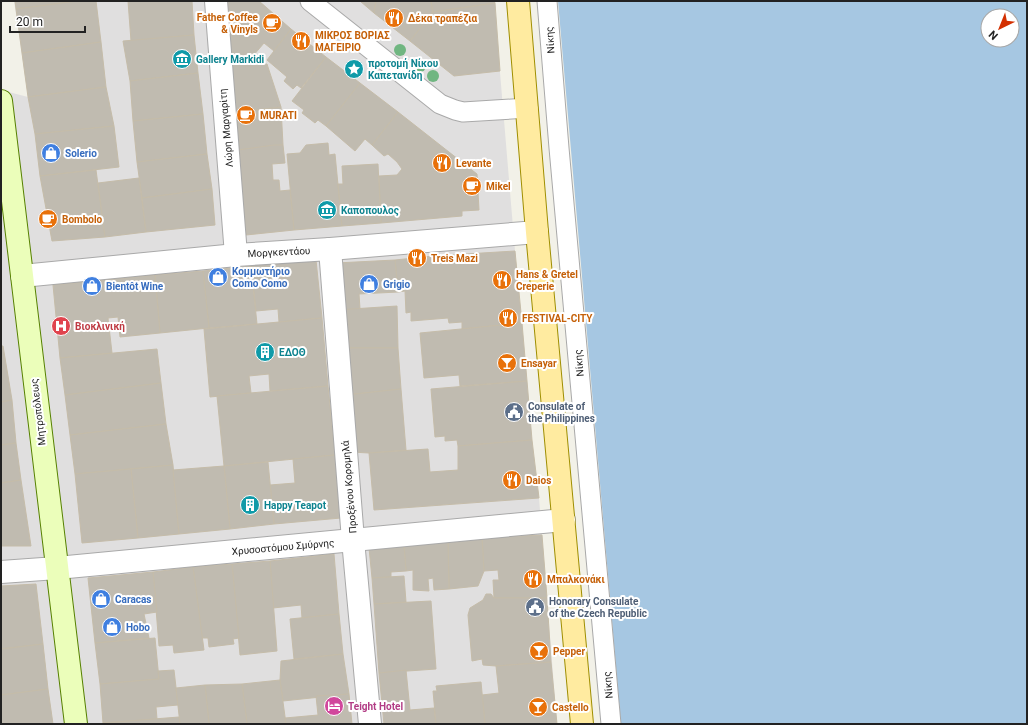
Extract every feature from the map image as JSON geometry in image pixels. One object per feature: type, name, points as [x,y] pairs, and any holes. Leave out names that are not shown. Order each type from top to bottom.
[{"type":"main road","points":[[518,1],[537,232],[582,724]]},
{"type":"main road","name":"Μητροπόλεως","points":[[1,101],[76,724]]},
{"type":"street","name":"Λώρη Μαργαρίτη","points":[[216,1],[236,255]]},
{"type":"street","points":[[310,1],[440,104],[463,112],[528,108]]},
{"type":"street","name":"Νίκης","points":[[547,1],[558,141],[611,724]]},
{"type":"street","name":"Μοργκεντάου","points":[[22,276],[236,255],[537,232]]},
{"type":"street","name":"Προξένου Κορομηλά","points":[[330,249],[353,540],[370,724]]},
{"type":"street","name":"Χρυσοστόμου Σμύρνης","points":[[1,572],[564,520]]},
{"type":"shaded area","points":[[14,1],[494,1],[533,452],[539,498],[557,724],[1,724],[1,90],[28,97]]},
{"type":"water","points":[[558,1],[1027,1],[1027,724],[621,724]]},
{"type":"building","points":[[15,1],[73,1],[73,2],[16,9]]},
{"type":"building","points":[[77,1],[96,1],[101,42],[22,53],[16,9]]},
{"type":"building","points":[[128,1],[192,1],[194,35],[131,41]]},
{"type":"building","points":[[222,1],[259,1],[291,29],[274,51],[264,43],[247,63],[224,63]]},
{"type":"building","points":[[360,1],[376,1],[374,13]]},
{"type":"building","points":[[376,1],[431,1],[433,12],[410,41],[374,13]]},
{"type":"building","points":[[431,1],[494,1],[495,3],[433,12]]},
{"type":"building","points":[[495,3],[500,71],[454,76],[410,41],[433,12]]},
{"type":"building","points":[[291,29],[326,57],[301,88],[297,85],[293,89],[284,81],[287,77],[267,60]]},
{"type":"building","points":[[194,35],[198,73],[130,81],[123,41]]},
{"type":"building","points":[[101,42],[106,87],[28,97],[22,53]]},
{"type":"building","points":[[326,57],[360,83],[326,126],[318,120],[315,123],[302,113],[304,110],[292,101]]},
{"type":"building","points":[[224,63],[267,64],[281,107],[232,113]]},
{"type":"building","points":[[198,73],[203,114],[133,121],[130,81]]},
{"type":"building","points":[[360,83],[398,112],[372,145],[365,139],[355,151],[326,126]]},
{"type":"building","points":[[106,87],[114,126],[35,134],[28,97]]},
{"type":"building","points":[[281,107],[283,145],[238,150],[232,113]]},
{"type":"building","points":[[398,112],[477,174],[479,210],[462,211],[462,216],[381,223],[379,176],[397,175],[402,169],[388,154],[384,156],[372,145]]},
{"type":"building","points":[[203,114],[207,154],[137,162],[133,121]]},
{"type":"building","points":[[114,126],[119,167],[40,176],[35,134]]},
{"type":"building","points":[[328,143],[329,155],[335,154],[342,226],[294,230],[287,154],[300,153],[306,145]]},
{"type":"building","points":[[283,145],[285,163],[272,164],[273,180],[279,180],[280,191],[290,190],[294,230],[246,235],[238,150]]},
{"type":"building","points":[[207,154],[212,189],[142,198],[137,162]]},
{"type":"building","points":[[378,164],[381,223],[342,226],[338,184],[343,184],[342,166]]},
{"type":"building","points":[[96,170],[105,237],[52,241],[40,176]]},
{"type":"building","points":[[139,178],[146,232],[105,237],[98,183]]},
{"type":"building","points":[[212,189],[215,225],[146,232],[142,198]]},
{"type":"building","points":[[515,251],[522,323],[462,329],[462,322],[449,323],[448,318],[411,321],[411,312],[406,313],[405,291],[398,292],[395,260]]},
{"type":"building","points":[[316,260],[322,318],[279,322],[278,309],[256,311],[251,266]]},
{"type":"building","points":[[395,260],[398,292],[359,294],[360,309],[337,310],[336,263]]},
{"type":"building","points":[[251,266],[257,324],[209,328],[203,271]]},
{"type":"building","points":[[203,271],[209,328],[160,333],[155,275]]},
{"type":"building","points":[[155,275],[160,333],[120,337],[118,317],[108,318],[112,353],[60,358],[53,285]]},
{"type":"building","points":[[397,306],[398,348],[343,348],[337,310]]},
{"type":"building","name":"ΕΔΟΘ","points":[[322,318],[328,386],[270,391],[269,374],[249,376],[251,393],[210,397],[204,329]]},
{"type":"building","points":[[522,323],[527,381],[460,386],[459,375],[424,378],[420,333]]},
{"type":"building","points":[[1,346],[3,346],[12,400],[1,402]]},
{"type":"building","points":[[343,348],[398,348],[401,389],[346,395]]},
{"type":"building","points":[[157,349],[161,383],[65,395],[60,358]]},
{"type":"building","points":[[527,381],[532,440],[458,446],[457,440],[445,441],[445,436],[435,437],[431,389]]},
{"type":"building","points":[[161,383],[166,424],[70,435],[65,395]]},
{"type":"building","points":[[328,386],[335,455],[224,466],[217,396]]},
{"type":"building","points":[[401,389],[406,450],[369,453],[351,452],[346,395]]},
{"type":"building","points":[[12,400],[16,443],[1,445],[1,402]]},
{"type":"building","points":[[166,424],[173,465],[75,474],[70,435]]},
{"type":"building","points":[[532,440],[539,498],[374,510],[369,453],[428,449],[430,472],[458,470],[458,446]]},
{"type":"building","points":[[16,443],[21,480],[1,483],[1,445]]},
{"type":"building","points":[[335,455],[341,518],[274,524],[270,485],[295,483],[293,459]]},
{"type":"building","name":"Happy Teapot","points":[[268,462],[274,524],[230,529],[224,466]]},
{"type":"building","points":[[173,465],[179,534],[138,538],[131,469]]},
{"type":"building","points":[[224,466],[230,529],[179,534],[173,470]]},
{"type":"building","points":[[131,469],[138,538],[82,543],[75,474]]},
{"type":"building","points":[[21,480],[31,546],[1,546],[1,483]]},
{"type":"building","points":[[542,535],[547,598],[494,598],[493,580],[499,580],[498,570],[484,571],[482,538]]},
{"type":"building","points":[[482,538],[484,571],[478,586],[449,589],[448,542]]},
{"type":"building","points":[[448,542],[449,589],[434,590],[433,578],[428,579],[429,591],[413,590],[413,570],[406,571],[404,546]]},
{"type":"building","points":[[404,546],[406,571],[391,572],[391,577],[372,578],[369,548]]},
{"type":"building","points":[[334,554],[339,614],[302,618],[301,605],[273,608],[270,561]]},
{"type":"building","points":[[270,561],[277,651],[240,655],[232,564]]},
{"type":"building","points":[[232,564],[239,638],[233,639],[234,644],[209,647],[208,638],[202,638],[193,567]]},
{"type":"building","points":[[193,567],[204,650],[174,653],[173,645],[159,646],[153,572]]},
{"type":"building","points":[[153,572],[157,612],[144,614],[149,638],[95,643],[88,578]]},
{"type":"building","points":[[404,576],[406,602],[374,604],[372,578]]},
{"type":"building","points":[[36,584],[43,644],[1,649],[1,586]]},
{"type":"building","points":[[486,594],[491,594],[494,598],[547,598],[551,662],[496,666],[483,665],[482,659],[472,661],[468,615],[470,608],[483,600]]},
{"type":"building","points":[[431,601],[436,669],[379,673],[374,604]]},
{"type":"building","points":[[339,614],[343,654],[294,659],[290,619]]},
{"type":"building","points":[[155,638],[159,679],[100,684],[95,643]]},
{"type":"building","points":[[43,644],[48,689],[1,695],[1,649]]},
{"type":"building","points":[[343,654],[349,694],[283,701],[280,680],[281,661]]},
{"type":"building","points":[[551,662],[557,724],[485,724],[482,695],[499,693],[496,666]]},
{"type":"building","points":[[174,670],[178,705],[156,707],[157,719],[103,723],[100,684],[159,679],[158,671]]},
{"type":"building","points":[[406,670],[410,710],[434,708],[436,724],[384,724],[379,673]]},
{"type":"building","points":[[280,680],[286,724],[247,724],[242,684]]},
{"type":"building","points":[[481,682],[485,724],[436,724],[433,691],[437,691],[436,686]]},
{"type":"building","points":[[242,684],[247,724],[209,724],[205,685]]},
{"type":"building","points":[[205,685],[209,724],[180,724],[176,688]]},
{"type":"building","points":[[48,689],[53,724],[1,724],[1,695]]},
{"type":"building","name":"Teight Hotel","points":[[349,694],[352,724],[286,724],[285,718],[318,715],[316,696]]},
{"type":"building","points":[[179,717],[180,724],[103,723]]},
{"type":"place","name":"Δέκα τραπέζια","points":[[394,18]]},
{"type":"place","name":"Father Coffee & Vinyls","points":[[272,23]]},
{"type":"place","name":"ΜΙΚΡΟΣ ΒΟΡΙΑΣ ΜΑΓΕΙΡΙΟ","points":[[301,41]]},
{"type":"place","name":"Gallery Markidi","points":[[182,59]]},
{"type":"place","name":"προτομή Νίκου Καπετανίδη","points":[[354,69]]},
{"type":"place","name":"MURATI","points":[[246,115]]},
{"type":"place","name":"Solerio","points":[[51,153]]},
{"type":"place","name":"Levante","points":[[442,163]]},
{"type":"place","name":"Mikel","points":[[472,186]]},
{"type":"place","name":"Καποπουλος","points":[[327,210]]},
{"type":"place","name":"Bombolo","points":[[48,219]]},
{"type":"place","name":"Treis Mazi","points":[[417,258]]},
{"type":"place","name":"Κομμωτήριο Como Como","points":[[218,277]]},
{"type":"place","name":"Hans & Gretel Creperie","points":[[502,280]]},
{"type":"place","name":"Grigio","points":[[369,284]]},
{"type":"place","name":"Bientôt Wine","points":[[92,286]]},
{"type":"place","name":"FESTIVAL-CITY","points":[[508,318]]},
{"type":"place","name":"Βιοκλινική","points":[[61,326]]},
{"type":"place","name":"ΕΔΟΘ","points":[[265,352]]},
{"type":"place","name":"Ensayar","points":[[507,363]]},
{"type":"place","name":"Consulate of the Philippines","points":[[514,412]]},
{"type":"place","name":"Daios","points":[[512,480]]},
{"type":"place","name":"Happy Teapot","points":[[250,505]]},
{"type":"place","name":"Μπαλκονάκι","points":[[533,579]]},
{"type":"place","name":"Caracas","points":[[101,599]]},
{"type":"place","name":"Honorary Consulate of the Czech Republic","points":[[535,607]]},
{"type":"place","name":"Hobo","points":[[112,627]]},
{"type":"place","name":"Pepper","points":[[539,651]]},
{"type":"place","name":"Teight Hotel","points":[[334,706]]},
{"type":"place","name":"Castello","points":[[538,707]]}]
